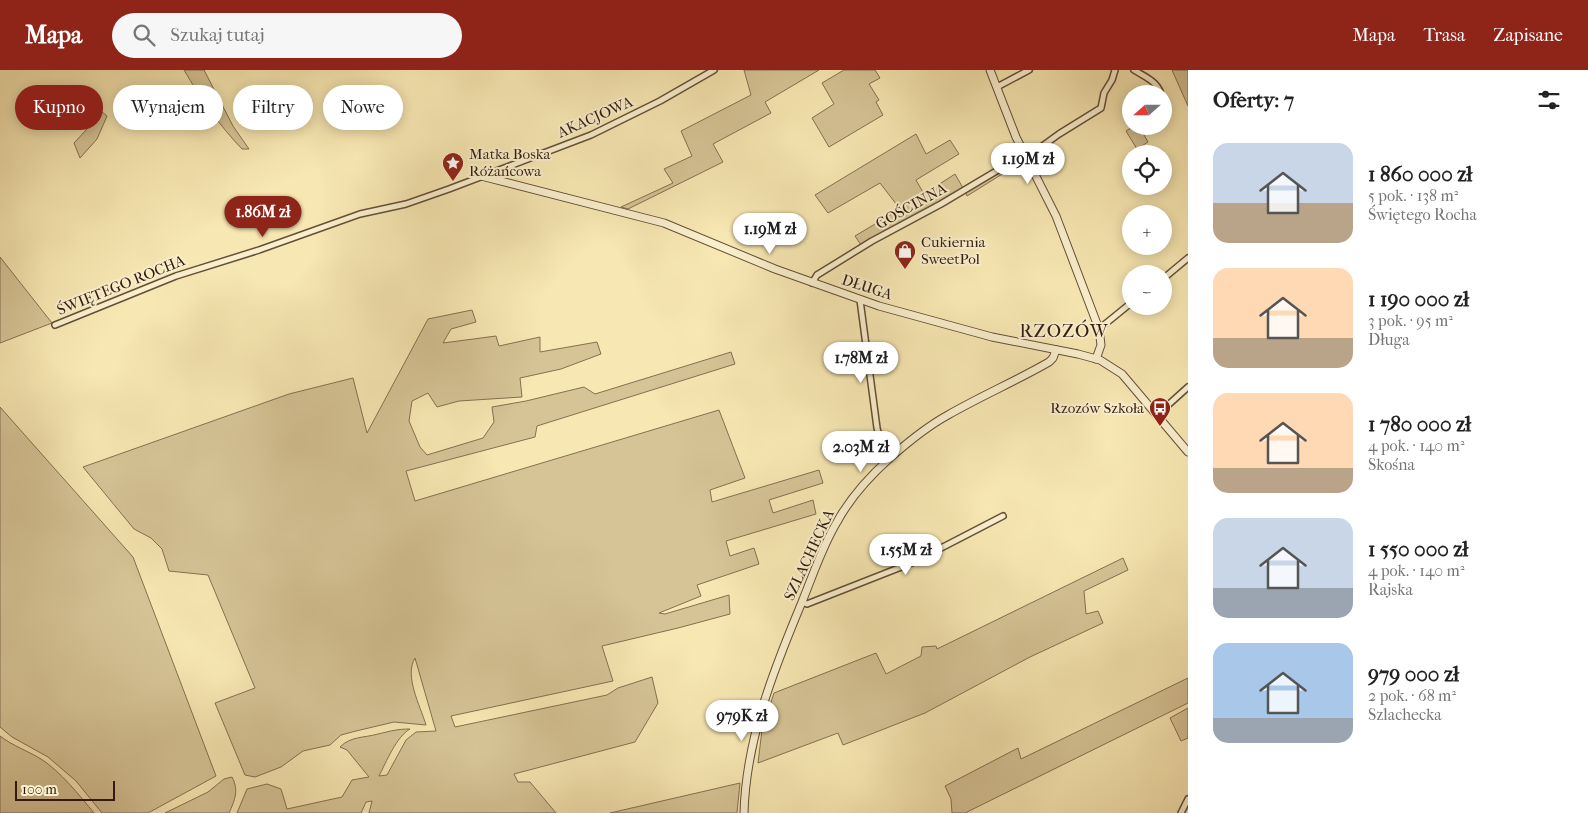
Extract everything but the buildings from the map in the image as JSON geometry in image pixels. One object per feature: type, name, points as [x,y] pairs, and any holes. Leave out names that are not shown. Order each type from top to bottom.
[{"type":"street","name":"AKACJOWA","points":[[481,176],[591,135],[660,101],[714,70]]},
{"type":"street","points":[[990,70],[1013,129],[1056,216],[1099,329],[1100,345],[1096,359]]},
{"type":"street","points":[[997,87],[1029,70]]},
{"type":"street","name":"GOŚCINNA","points":[[812,283],[817,275],[872,241],[1026,156],[1101,108],[1104,93],[1115,70]]},
{"type":"street","points":[[1134,70],[1157,85]]},
{"type":"street","name":"DŁUGA","points":[[481,176],[664,223],[812,283],[860,300],[992,337],[1073,352],[1096,359],[1112,366],[1122,374],[1188,452]]},
{"type":"street","name":"ŚWIĘTEGO ROCHA","points":[[55,325],[176,276],[259,250],[360,214],[406,204],[481,176]]},
{"type":"street","points":[[1172,271],[1188,258]]},
{"type":"street","points":[[860,300],[877,428],[883,452],[888,459]]},
{"type":"street","points":[[1099,329],[1122,310]]},
{"type":"street","name":"SZLACHECKA","points":[[744,813],[749,762],[762,705],[802,602],[836,523],[853,497],[888,459],[946,416],[1049,362],[1056,350]]},
{"type":"street","points":[[1157,415],[1188,387]]},
{"type":"street","points":[[802,602],[808,604],[900,568],[1003,516]]},
{"type":"street","points":[[1181,813],[1188,799]]},
{"type":"shaded area","points":[[184,70],[204,70],[212,85],[194,85]]},
{"type":"shaded area","points":[[744,70],[819,70],[765,102],[771,113],[713,144],[723,162],[628,209],[621,207],[673,183],[664,169],[692,156],[681,131],[751,95]]},
{"type":"shaded area","points":[[844,70],[875,70],[880,78],[869,84],[879,100],[876,102],[883,115],[829,147],[812,118],[834,104],[822,83]]},
{"type":"shaded area","points":[[1172,70],[1188,70],[1188,106]]},
{"type":"shaded area","points":[[223,107],[233,126],[233,130],[236,130],[249,149],[242,149],[223,127]]},
{"type":"shaded area","points":[[103,113],[107,116],[103,125]]},
{"type":"shaded area","points":[[86,130],[101,130],[97,139],[80,158],[74,143]]},
{"type":"shaded area","points":[[916,134],[926,154],[950,140],[959,154],[916,180],[924,194],[955,174],[963,188],[861,245],[855,236],[900,209],[880,183],[828,213],[815,195]]},
{"type":"shaded area","points":[[1128,135],[1144,135],[1148,142],[1143,145],[1135,145]]},
{"type":"shaded area","points":[[1018,160],[1020,163],[967,196],[965,192]]},
{"type":"shaded area","points":[[0,257],[52,323],[0,343]]},
{"type":"shaded area","points":[[472,310],[476,322],[451,329],[443,343],[496,336],[499,346],[540,337],[540,352],[597,342],[601,354],[561,369],[520,378],[522,397],[459,401],[437,407],[428,393],[412,401],[409,421],[420,447],[427,455],[483,438],[494,422],[492,407],[584,387],[595,394],[731,352],[735,364],[537,426],[535,437],[406,471],[415,501],[719,410],[745,478],[710,490],[712,502],[819,470],[823,483],[769,500],[773,513],[813,500],[816,514],[726,541],[730,556],[754,548],[759,564],[697,585],[701,596],[659,613],[665,614],[729,595],[730,614],[602,646],[613,681],[451,716],[455,727],[607,695],[618,688],[652,677],[658,703],[635,742],[514,774],[518,782],[530,782],[556,813],[369,813],[372,801],[366,802],[361,813],[237,813],[247,789],[267,784],[281,789],[287,809],[342,797],[352,780],[369,777],[347,750],[340,747],[344,743],[394,730],[410,729],[396,743],[379,776],[387,775],[406,740],[416,732],[436,731],[415,658],[411,673],[412,682],[426,725],[394,722],[341,735],[330,745],[303,751],[281,767],[255,777],[245,775],[215,703],[255,688],[208,575],[169,571],[162,549],[151,538],[134,529],[83,467],[289,394],[353,378],[367,433],[428,319]]},
{"type":"shaded area","points":[[0,407],[133,557],[216,776],[148,813],[102,813],[76,781],[48,757],[12,737],[0,727]]},
{"type":"shaded area","points":[[1123,558],[1128,570],[1084,591],[1086,614],[1098,611],[1103,623],[1030,657],[925,713],[843,745],[838,733],[758,763],[762,730],[774,693],[876,653],[886,674],[921,656],[922,647],[936,646],[937,649]]},
{"type":"shaded area","points":[[1188,678],[1188,703],[965,813],[952,813],[951,799],[945,786],[1018,748],[1021,759]]},
{"type":"shaded area","points":[[1188,708],[1188,738],[1181,741],[1170,718]]},
{"type":"shaded area","points":[[0,736],[48,764],[69,784],[94,813],[0,813]]},
{"type":"shaded area","points":[[232,777],[235,795],[229,813],[165,813],[208,792],[224,779]]},
{"type":"shaded area","points":[[740,783],[737,813],[610,813]]},
{"type":"place","name":"Matka Boska Różańcowa","points":[[453,182]]},
{"type":"place","name":"Cukiernia SweetPol","points":[[905,270]]},
{"type":"place","name":"Rzozów Szkoła","points":[[1160,427]]},
{"type":"district","name":"RZOZÓW","points":[[1064,331]]}]
